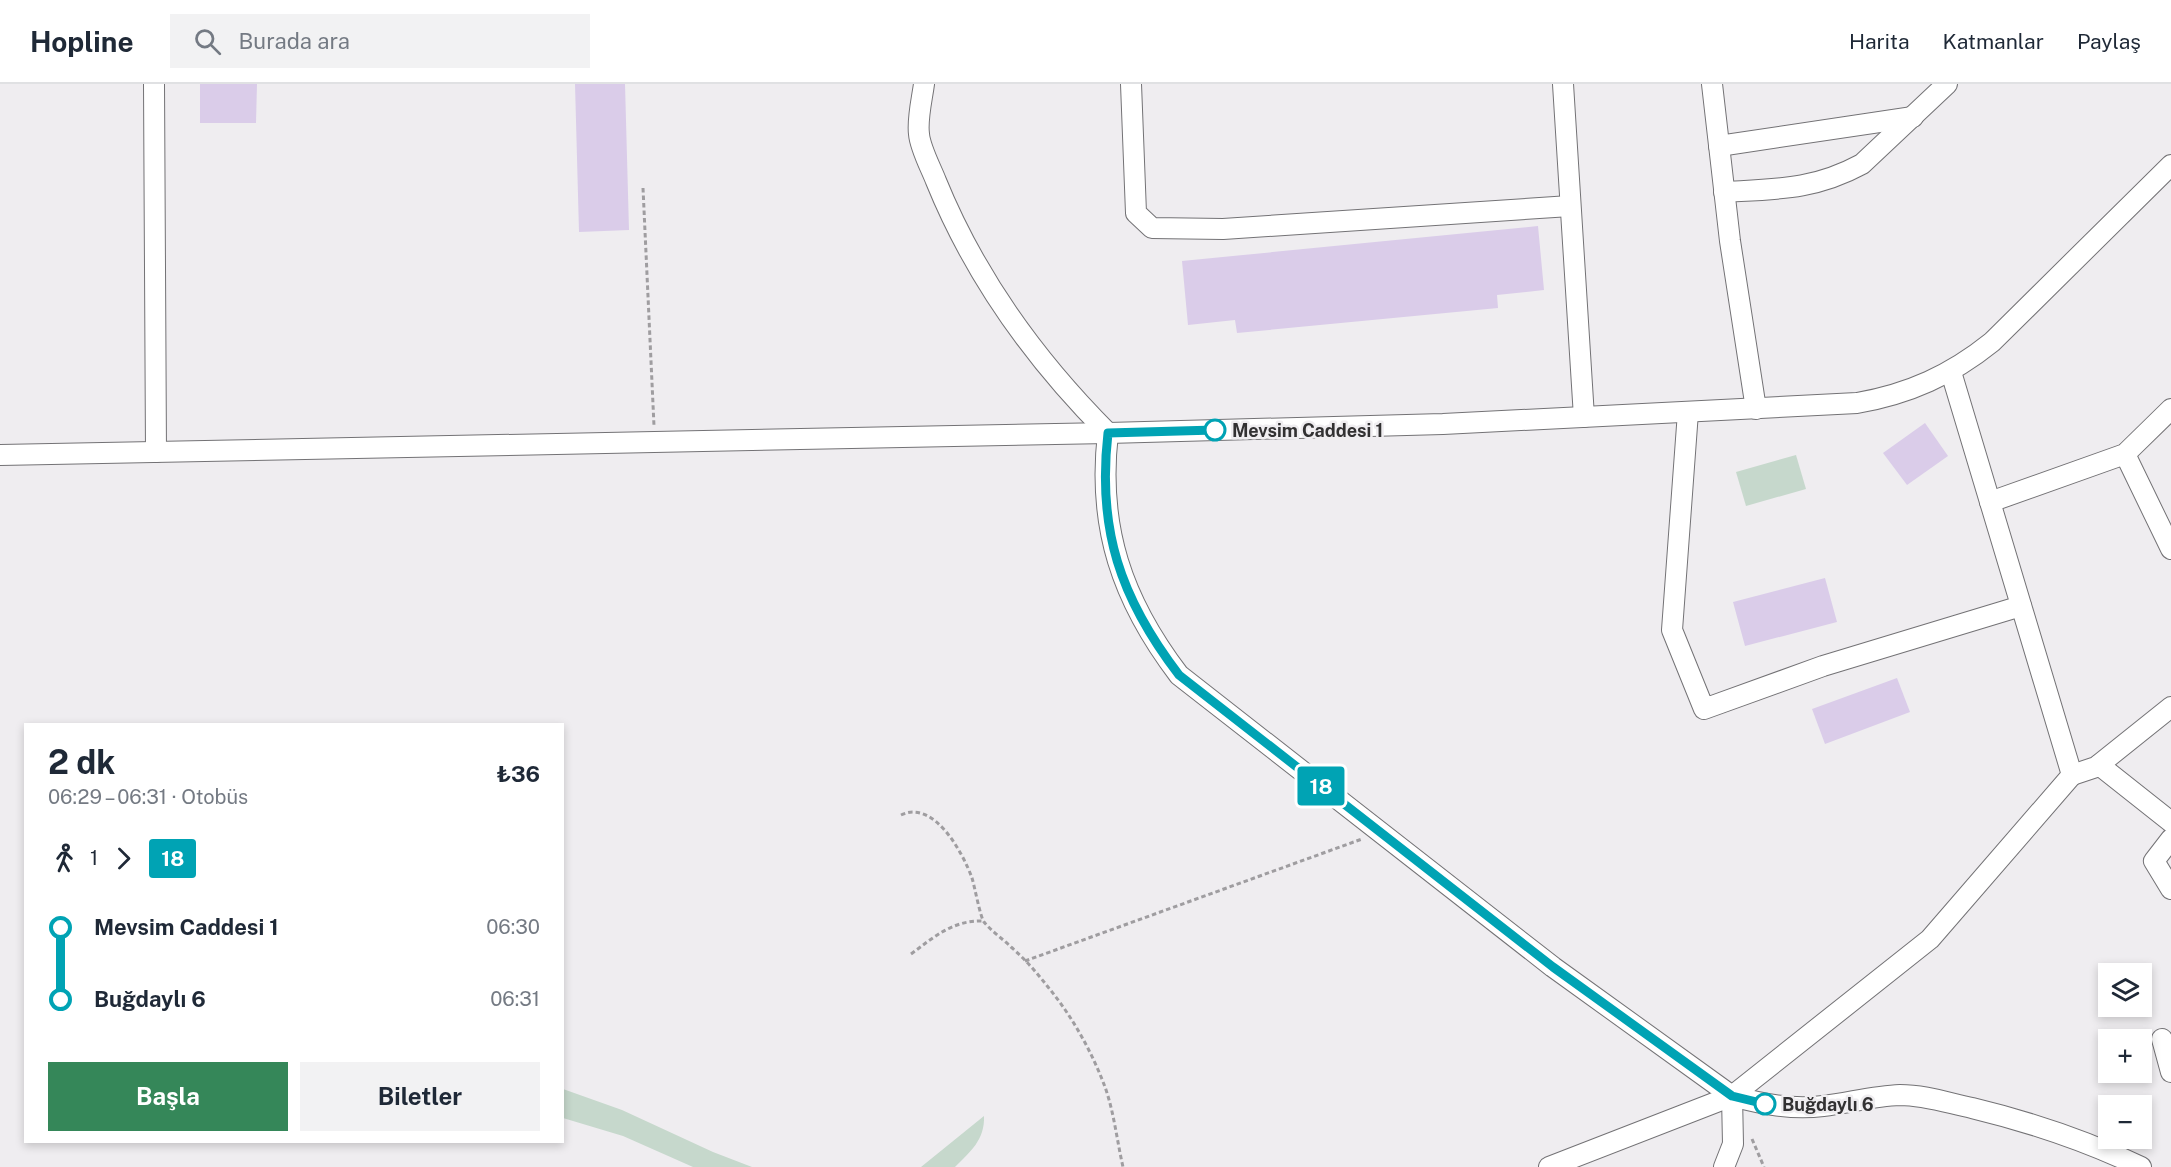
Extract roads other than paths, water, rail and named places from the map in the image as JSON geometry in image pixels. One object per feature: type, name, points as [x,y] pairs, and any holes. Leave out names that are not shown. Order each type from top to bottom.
[{"type":"street","points":[[154,84],[156,452]]},
{"type":"street","points":[[924,84],[918,134],[943,197],[967,247],[991,289],[1034,350],[1057,379],[1108,433],[1104,480],[1114,551],[1130,596],[1165,657],[1179,675],[1553,967],[1732,1096],[1765,1104],[1802,1107],[1822,1107],[1881,1096],[1923,1097],[2005,1116],[2047,1129],[2087,1143],[2141,1167]]},
{"type":"street","points":[[1131,84],[1136,213],[1152,228],[1223,229],[1570,206]]},
{"type":"street","points":[[1563,84],[1584,417]]},
{"type":"street","points":[[1712,84],[1730,241],[1756,409]]},
{"type":"street","points":[[1724,192],[1791,188],[1828,180],[1862,164],[1913,117],[1937,88]]},
{"type":"street","points":[[1719,146],[1913,117]]},
{"type":"street","points":[[0,455],[1108,433],[1443,424],[1833,406],[1882,399],[1906,392],[1951,372],[1992,342],[2171,165]]},
{"type":"street","points":[[1951,372],[2072,775]]},
{"type":"street","points":[[1990,502],[2125,454],[2171,408]]},
{"type":"street","points":[[1688,412],[1672,630],[1704,709],[1823,666],[2021,606]]},
{"type":"street","points":[[2125,454],[2171,549]]},
{"type":"street","points":[[1549,1167],[1732,1096],[1930,939],[2072,775],[2099,765],[2171,707]]},
{"type":"street","points":[[2099,765],[2171,822]]},
{"type":"street","points":[[2171,839],[2154,861],[2171,889]]},
{"type":"street","points":[[2162,1039],[2171,1072]]},
{"type":"street","points":[[1724,1167],[1733,1144],[1732,1096]]},
{"type":"place","name":"Mevsim Caddesi 1","points":[[1215,430]]},
{"type":"place","name":"Buğdaylı 6","points":[[1765,1104]]}]
